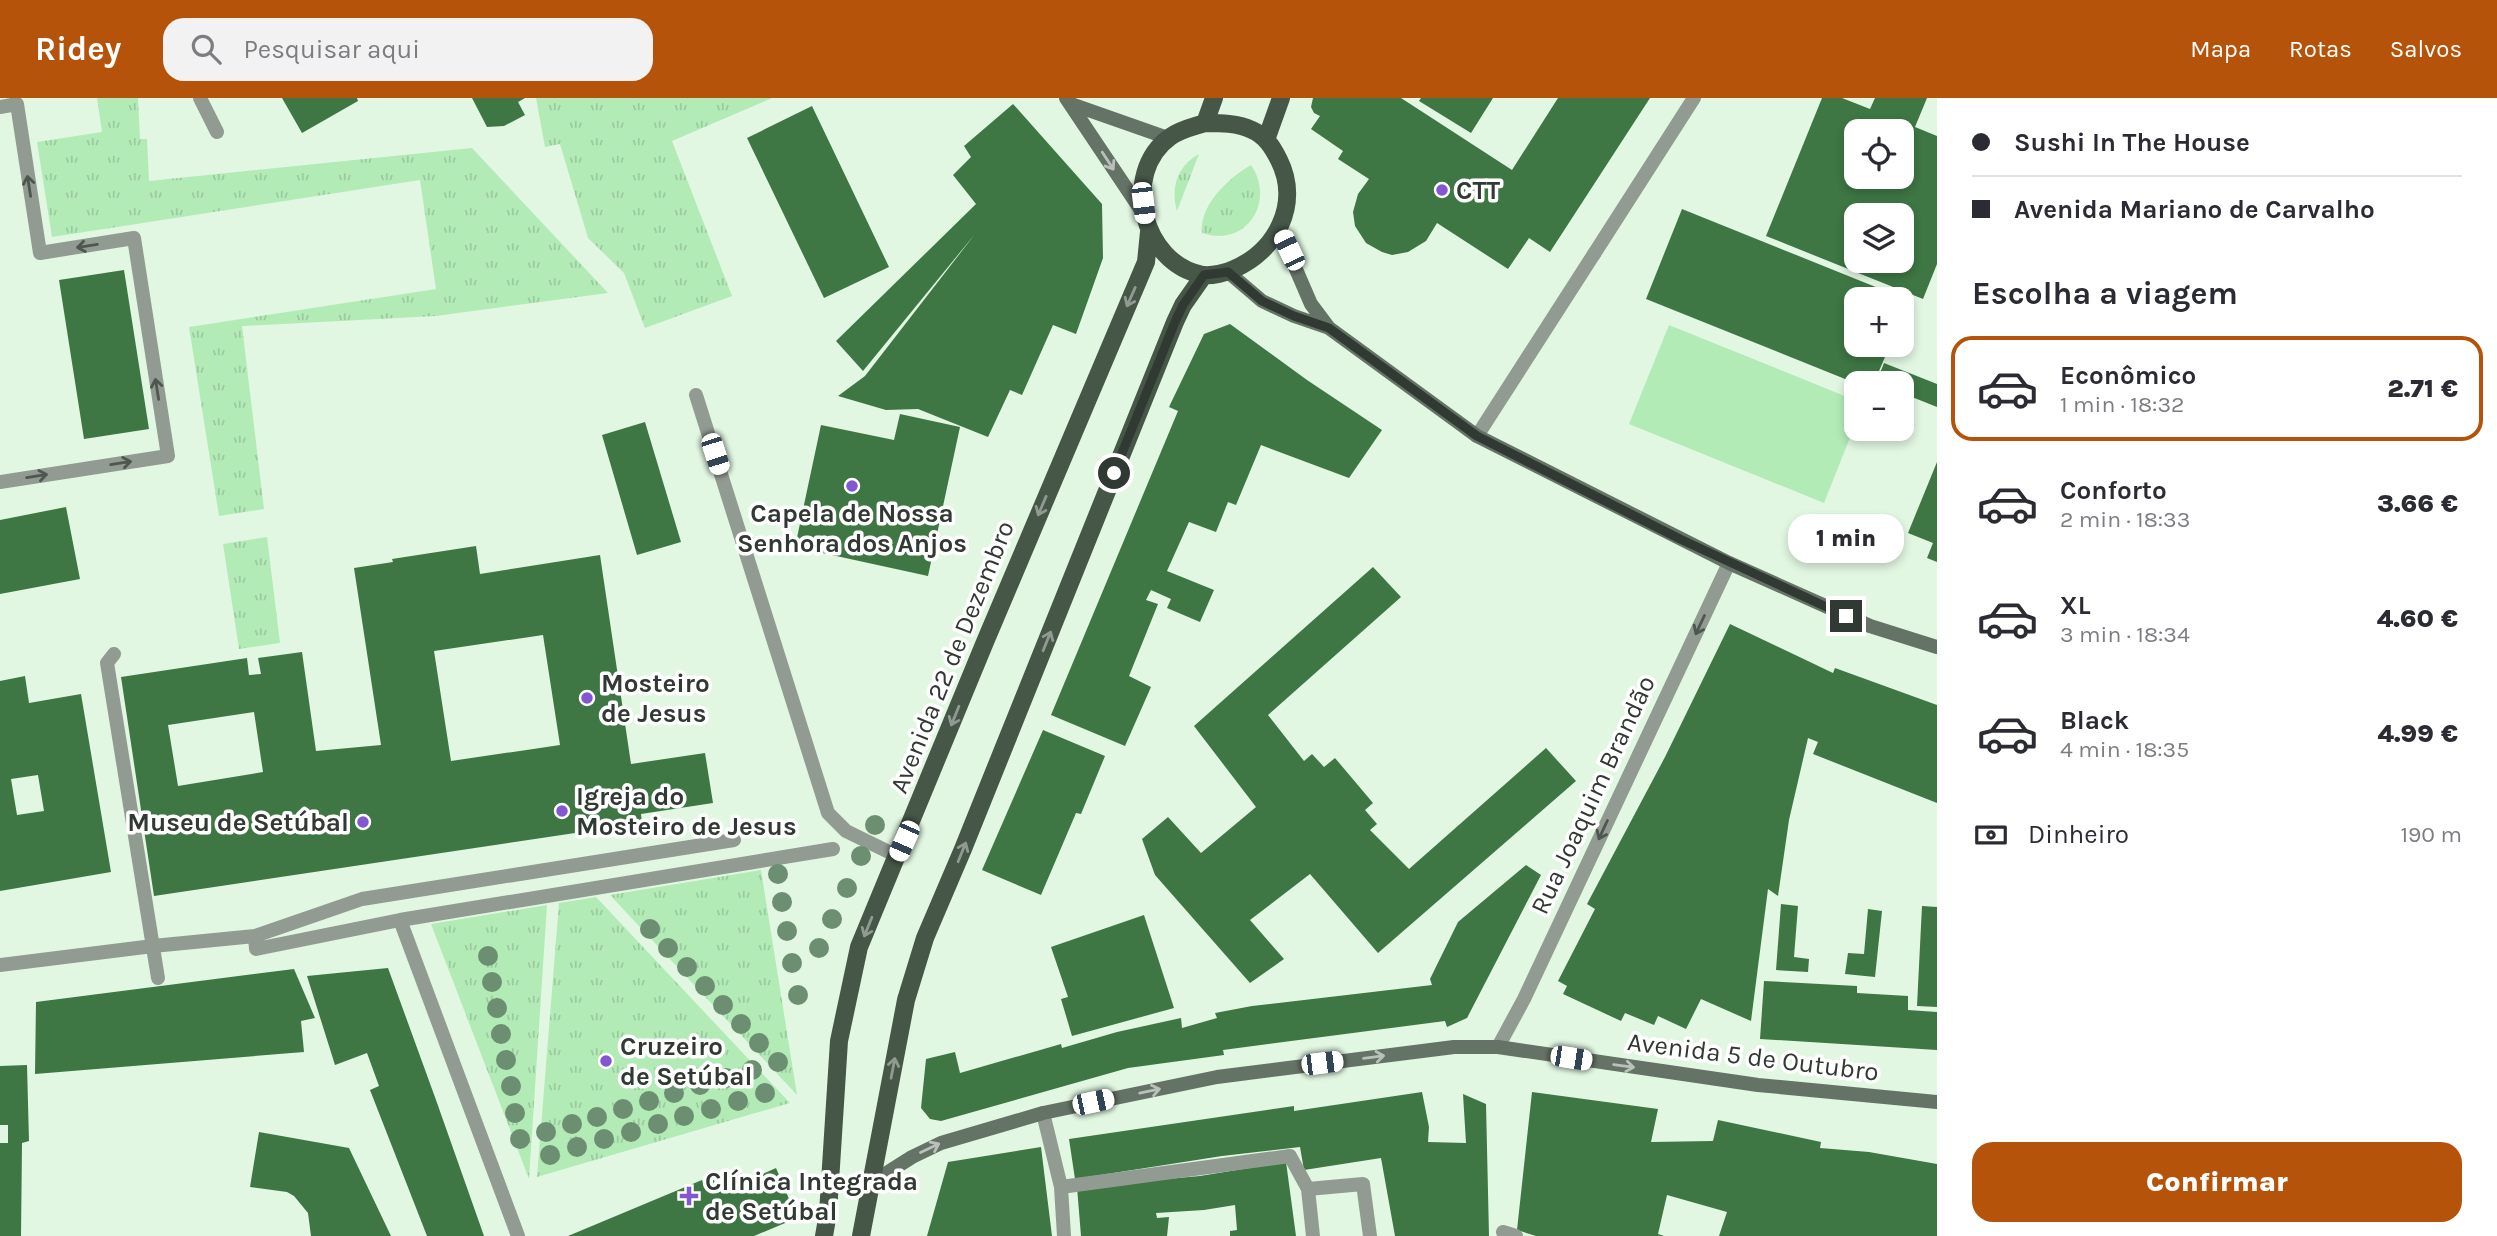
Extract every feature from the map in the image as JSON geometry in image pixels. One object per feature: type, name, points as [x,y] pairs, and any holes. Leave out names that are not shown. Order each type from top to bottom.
[{"type":"main road","points":[[1205,123],[1214,98]]},
{"type":"main road","points":[[1266,140],[1281,98]]},
{"type":"main road","points":[[1069,101],[1168,138]]},
{"type":"main road","points":[[1069,101],[1160,248],[1187,269],[1204,275],[1228,272],[1247,264],[1270,244],[1279,230],[1288,195],[1283,169],[1271,144],[1253,130],[1224,123],[1205,123],[1168,138],[1149,163],[1143,180],[1147,225]]},
{"type":"main road","name":"Avenida 22 de Dezembro","points":[[824,1236],[828,1213],[839,1041],[859,947],[1146,262],[1147,225]]},
{"type":"main road","points":[[1279,230],[1311,304],[1329,328],[1477,436],[1729,563],[1870,626],[1937,647]]},
{"type":"main road","points":[[1228,272],[1262,301],[1329,328]]},
{"type":"main road","points":[[862,1236],[906,1000],[925,938],[1175,322],[1183,305],[1204,275]]},
{"type":"main road","name":"Avenida 5 de Outubro","points":[[871,1183],[912,1157],[941,1143],[1043,1113],[1217,1077],[1454,1047],[1498,1047],[1758,1085],[1937,1102]]},
{"type":"street","points":[[200,98],[217,132]]},
{"type":"street","points":[[1477,436],[1693,98]]},
{"type":"street","points":[[0,107],[16,104],[40,253],[134,239],[168,456],[0,482]]},
{"type":"street","points":[[696,395],[828,813],[846,831],[897,856]]},
{"type":"street","name":"Rua Joaquim Brandão","points":[[1498,1047],[1530,986],[1729,563]]},
{"type":"street","points":[[114,654],[107,663],[158,978]]},
{"type":"street","points":[[0,965],[255,936],[362,899],[734,841]]},
{"type":"street","points":[[255,936],[256,949],[400,920],[833,849]]},
{"type":"street","points":[[400,920],[518,1236]]},
{"type":"street","points":[[1043,1113],[1061,1186],[1064,1236]]},
{"type":"street","points":[[1061,1186],[1290,1156],[1308,1189],[1313,1236]]},
{"type":"street","points":[[1308,1189],[1363,1184],[1370,1236]]},
{"type":"green space","points":[[97,98],[138,98],[140,139],[147,139],[149,181],[472,148],[608,293],[436,316],[242,326],[264,509],[219,516],[189,327],[436,289],[420,180],[52,237],[37,142],[102,132]]},
{"type":"green space","points":[[536,98],[772,98],[672,141],[732,296],[645,328],[624,273],[588,238],[560,144],[545,147]]},
{"type":"green space","points":[[1199,154],[1177,211],[1177,178],[1186,164]]},
{"type":"green space","points":[[1251,165],[1258,179],[1260,193],[1258,207],[1252,218],[1243,228],[1232,234],[1218,236],[1202,233],[1202,223],[1210,203],[1233,177]]},
{"type":"green space","points":[[1669,325],[1844,396],[1844,441],[1849,441],[1824,503],[1629,424]]},
{"type":"green space","points":[[267,537],[280,643],[239,649],[223,544]]},
{"type":"green space","points":[[761,870],[797,1095],[610,895]]},
{"type":"green space","points":[[596,897],[790,1103],[537,1177],[559,903]]},
{"type":"green space","points":[[547,905],[529,1179],[431,924]]},
{"type":"building","points":[[282,98],[357,98],[358,101],[302,133]]},
{"type":"building","points":[[472,98],[525,98],[518,102],[525,115],[504,126],[487,127]]},
{"type":"building","points":[[1313,98],[1401,98],[1512,170],[1558,98],[1650,98],[1550,252],[1529,238],[1508,269],[1437,223],[1426,241],[1408,252],[1392,255],[1366,243],[1355,226],[1353,212],[1358,194],[1369,179],[1338,159],[1343,151],[1311,129],[1320,116],[1314,113],[1311,107]]},
{"type":"building","points":[[1421,98],[1493,98],[1471,133],[1419,101]]},
{"type":"building","points":[[1822,98],[1842,98],[1870,109],[1875,98],[1927,98],[1915,127],[1937,136],[1937,264],[1923,299],[1914,295],[1914,287],[1893,287],[1858,273],[1914,273],[1914,203],[1844,203],[1844,267],[1766,236]]},
{"type":"building","points":[[1013,104],[1102,204],[1103,258],[1076,334],[1053,325],[1022,395],[1010,390],[988,437],[918,409],[886,410],[838,396],[865,376],[975,234],[863,371],[836,341],[976,204],[953,175],[971,157],[964,146]]},
{"type":"building","points":[[812,106],[889,267],[824,298],[747,138]]},
{"type":"building","points":[[1682,209],[1876,287],[1844,287],[1844,357],[1885,357],[1879,371],[1844,371],[1844,379],[1646,299]]},
{"type":"building","points":[[124,270],[149,429],[84,439],[59,280]]},
{"type":"building","points":[[1230,324],[1382,430],[1349,478],[1261,445],[1236,505],[1228,502],[1216,532],[1189,522],[1167,571],[1214,590],[1200,622],[1167,608],[1171,599],[1151,590],[1146,600],[1158,604],[1129,676],[1151,687],[1125,746],[1051,715],[1178,411],[1169,407],[1204,334]]},
{"type":"building","points":[[1884,363],[1904,371],[1881,371]]},
{"type":"building","points":[[1914,375],[1937,384],[1937,407],[1914,398]]},
{"type":"building","points":[[900,414],[960,427],[928,576],[795,547],[821,425],[894,440]]},
{"type":"building","points":[[645,422],[681,542],[637,555],[602,435]]},
{"type":"building","points":[[1937,462],[1937,562],[1927,558],[1933,543],[1908,533]]},
{"type":"building","points":[[66,507],[80,579],[0,594],[0,520]]},
{"type":"building","points":[[476,546],[480,574],[600,555],[631,764],[705,753],[713,803],[641,814],[642,823],[154,896],[121,677],[247,658],[249,675],[261,674],[258,658],[302,652],[316,751],[381,745],[354,568],[393,562],[392,559]],"holes":[[[543,635],[560,745],[451,761],[434,651]],[[254,712],[263,772],[178,786],[168,725]]]},
{"type":"building","points":[[1373,567],[1401,597],[1268,715],[1304,761],[1312,754],[1324,767],[1335,758],[1373,803],[1365,810],[1377,824],[1370,830],[1409,869],[1546,748],[1576,781],[1378,953],[1310,874],[1250,920],[1284,959],[1250,983],[1155,875],[1142,839],[1168,817],[1201,853],[1256,807],[1194,726]]},
{"type":"building","points":[[1730,624],[1833,673],[1835,668],[1937,705],[1937,803],[1813,754],[1818,742],[1808,738],[1789,820],[1778,896],[1768,889],[1751,1021],[1701,999],[1686,1029],[1658,1016],[1654,1025],[1625,1013],[1621,1021],[1563,994],[1567,986],[1558,981],[1595,909],[1587,904],[1665,757]]},
{"type":"building","points":[[25,676],[29,703],[81,694],[111,872],[0,891],[0,681]],"holes":[[[38,775],[44,811],[17,815],[11,779]]]},
{"type":"building","points":[[1043,730],[1105,756],[1081,814],[1076,813],[1041,895],[982,870]]},
{"type":"building","points":[[1526,865],[1541,875],[1467,1018],[1447,1027],[1445,1021],[1223,1050],[1224,1055],[1128,1068],[941,1121],[930,1119],[921,1108],[926,1059],[955,1052],[960,1073],[1061,1044],[1062,1048],[1181,1018],[1182,1028],[1217,1018],[1215,1013],[1252,1006],[1432,985],[1430,979],[1458,922]]},
{"type":"building","points":[[1781,904],[1798,906],[1794,957],[1809,959],[1808,972],[1776,970]]},
{"type":"building","points":[[1922,906],[1937,907],[1937,1007],[1917,1006]]},
{"type":"building","points":[[1868,909],[1882,911],[1875,977],[1845,974],[1848,953],[1864,954]]},
{"type":"building","points":[[1144,915],[1174,1008],[1072,1036],[1061,999],[1068,997],[1051,947]]},
{"type":"building","points":[[388,968],[484,1236],[427,1236],[370,1090],[379,1086],[367,1053],[335,1065],[307,976]]},
{"type":"building","points":[[294,969],[315,1018],[301,1021],[304,1052],[35,1074],[36,1002]]},
{"type":"building","points":[[1764,981],[1857,986],[1857,993],[1908,996],[1908,1010],[1937,1012],[1937,1050],[1760,1039]]},
{"type":"building","points":[[27,1065],[29,1141],[22,1143],[21,1236],[0,1236],[0,1143],[8,1143],[8,1125],[0,1125],[0,1066]]},
{"type":"building","points":[[1422,1092],[1429,1127],[1428,1142],[1466,1143],[1463,1094],[1486,1104],[1489,1236],[1395,1236],[1381,1158],[1304,1170],[1300,1147],[1075,1179],[1069,1139],[1294,1106],[1294,1111]]},
{"type":"building","points":[[1532,1092],[1658,1109],[1651,1142],[1713,1141],[1718,1120],[1821,1142],[1820,1148],[1869,1152],[1937,1164],[1937,1236],[1719,1236],[1727,1212],[1667,1195],[1658,1234],[1664,1236],[1536,1236],[1517,1230]]},
{"type":"building","points":[[259,1132],[349,1148],[391,1236],[311,1236],[308,1213],[294,1196],[287,1192],[250,1187]]},
{"type":"building","points":[[1041,1147],[1052,1236],[927,1236],[948,1162]]},
{"type":"building","points":[[1286,1162],[1296,1236],[1230,1236],[1230,1231],[1237,1230],[1235,1205],[1156,1213],[1157,1218],[1169,1217],[1167,1236],[1081,1236],[1077,1187],[1200,1176]]},
{"type":"building","points":[[776,1168],[797,1218],[754,1236],[568,1236],[702,1180],[704,1184],[739,1169],[745,1182]]},
{"type":"place","name":"CTT","points":[[1442,190]]},
{"type":"place","name":"Capela de Nossa Senhora dos Anjos","points":[[852,486]]},
{"type":"place","name":"Mosteiro de Jesus","points":[[587,698]]},
{"type":"place","name":"Igreja do Mosteiro de Jesus","points":[[562,811]]},
{"type":"place","name":"Museu de Setúbal","points":[[363,822]]},
{"type":"place","name":"Cruzeiro de Setúbal","points":[[606,1061]]},
{"type":"place","name":"Clínica Integrada de Setúbal","points":[[689,1196]]},
{"type":"route","points":[[1114,473],[1183,305],[1204,275],[1228,272],[1262,301],[1329,328],[1477,436],[1729,563],[1846,616]]}]
